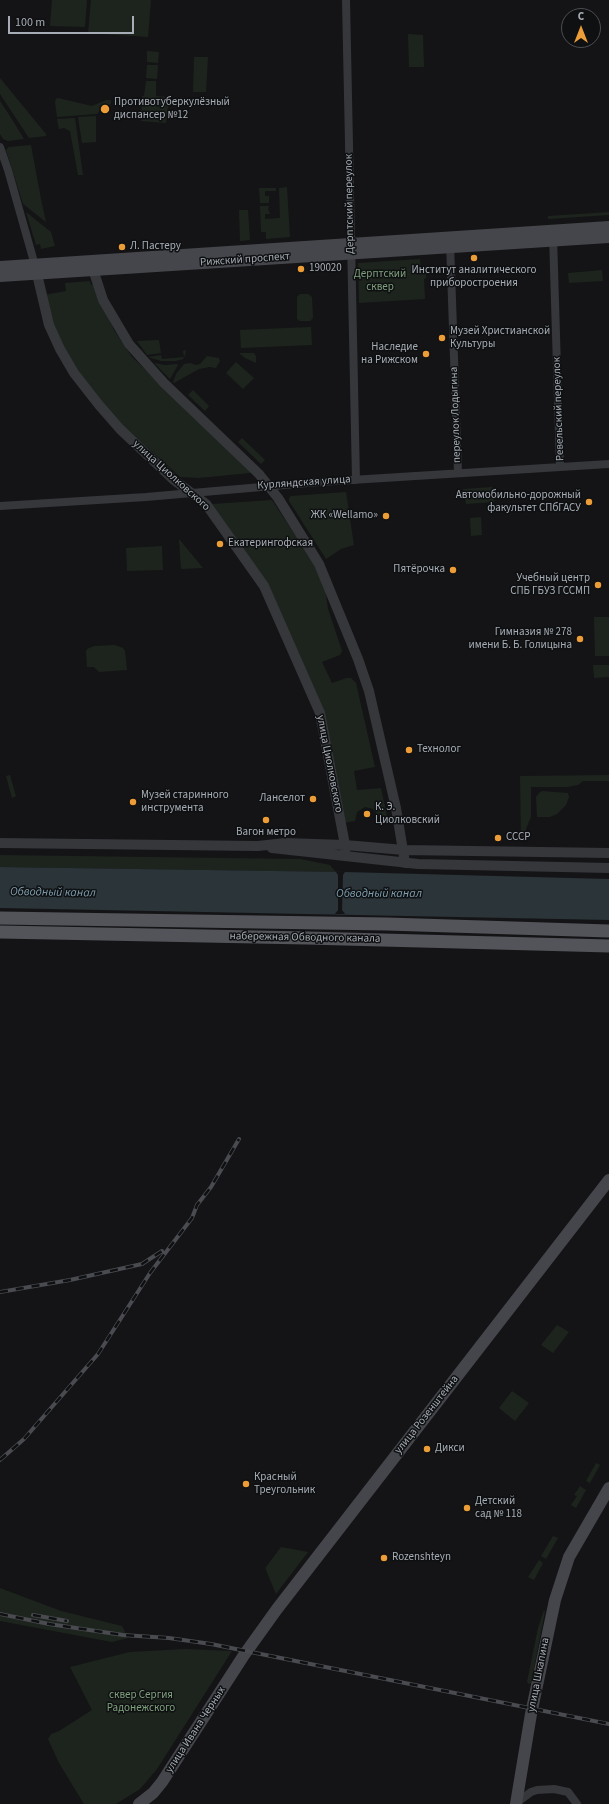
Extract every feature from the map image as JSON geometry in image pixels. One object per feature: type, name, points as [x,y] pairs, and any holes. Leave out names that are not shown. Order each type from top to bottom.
[{"type":"main road","name":"Рижский проспект","points":[[553,236],[609,227]]},
{"type":"main road","name":"Рижский проспект","points":[[0,276],[36,269],[92,265],[553,236],[609,236]]},
{"type":"main road","name":"Рижский проспект","points":[[0,267],[36,269]]},
{"type":"main road","name":"набережная Обводного канала","points":[[0,918],[387,924],[609,931]]},
{"type":"main road","name":"набережная Обводного канала","points":[[0,932],[609,946]]},
{"type":"main road","name":"улица Розенштейна","points":[[247,1650],[371,1487],[609,1180]]},
{"type":"main road","name":"улица Шкапина","points":[[515,1804],[535,1694],[555,1600],[569,1557],[609,1488]]},
{"type":"main road","name":"улица Ивана Черных","points":[[139,1804],[153,1793],[162,1782],[247,1650]]},
{"type":"street","name":"Дерптский переулок","points":[[346,0],[356,480]]},
{"type":"street","name":"улица Циолковского","points":[[0,147],[36,269],[49,325],[60,349],[74,373],[99,406],[120,429],[174,480],[206,504],[264,586],[320,713],[345,845],[345,856]]},
{"type":"street","name":"Ревельский переулок","points":[[553,236],[560,467]]},
{"type":"street","name":"переулок Лодыгина","points":[[450,242],[458,473]]},
{"type":"street","points":[[92,265],[99,289],[110,313],[136,354],[164,383],[250,464],[268,486],[319,564],[358,659],[370,698],[404,850],[405,863]]},
{"type":"street","name":"Курляндская улица","points":[[0,506],[146,497],[268,486],[609,464]]},
{"type":"street","points":[[0,843],[258,846],[405,863],[609,868]]},
{"type":"street","points":[[258,846],[285,843],[345,845],[404,850],[609,853]]},
{"type":"street","name":"улица Шкапина","points":[[515,1804],[531,1792],[554,1789],[568,1792],[577,1804]]},
{"type":"green space","points":[[52,0],[87,0],[85,27],[50,26]]},
{"type":"green space","points":[[91,0],[151,0],[148,37],[88,33]]},
{"type":"green space","points":[[408,34],[423,35],[424,67],[409,67]]},
{"type":"green space","points":[[147,51],[159,52],[158,63],[147,62]]},
{"type":"green space","points":[[194,57],[208,57],[206,92],[193,92]]},
{"type":"green space","points":[[147,65],[158,65],[157,79],[146,78]]},
{"type":"green space","points":[[0,78],[46,134],[46,136],[29,138],[0,94]]},
{"type":"green space","points":[[146,81],[156,81],[156,96],[169,97],[166,123],[141,121],[142,96],[144,96]]},
{"type":"green space","points":[[58,98],[92,106],[106,100],[111,100],[111,104],[102,108],[97,114],[57,117],[55,102]]},
{"type":"green space","points":[[0,101],[24,139],[8,141],[3,139],[0,134]]},
{"type":"green space","points":[[96,116],[96,142],[82,143],[78,117]]},
{"type":"green space","points":[[75,118],[83,175],[78,175],[70,131],[64,128],[59,129],[57,119]]},
{"type":"green space","points":[[31,145],[46,222],[23,204],[6,150],[9,147]]},
{"type":"green space","points":[[287,187],[290,237],[266,239],[266,232],[261,232],[260,206],[269,206],[268,209],[270,214],[265,214],[265,219],[280,218],[279,188]]},
{"type":"green space","points":[[259,188],[276,188],[276,191],[265,191],[265,196],[269,196],[269,203],[260,203]]},
{"type":"green space","points":[[239,210],[248,210],[250,240],[240,241]]},
{"type":"green space","points":[[26,212],[51,232],[55,246],[41,249],[40,244],[36,245]]},
{"type":"green space","points":[[609,212],[609,215],[548,219],[548,216]]},
{"type":"green space","name":"Дерптский сквер","points":[[420,259],[421,273],[426,273],[426,278],[424,279],[425,299],[359,303],[358,263]]},
{"type":"green space","points":[[602,270],[603,281],[569,283],[568,273]]},
{"type":"green space","points":[[90,281],[91,285],[93,284],[114,330],[132,357],[249,469],[250,473],[199,478],[180,477],[112,415],[84,381],[55,331],[44,295],[66,291],[65,283]]},
{"type":"green space","points":[[300,294],[308,294],[312,297],[313,318],[310,321],[300,321],[297,319],[297,297]]},
{"type":"green space","points":[[311,327],[312,345],[241,348],[240,330]]},
{"type":"green space","points":[[159,340],[161,353],[147,355],[137,341]]},
{"type":"green space","points":[[186,350],[185,355],[184,357],[183,351]]},
{"type":"green space","points":[[239,353],[254,353],[256,356],[256,363],[245,358]]},
{"type":"green space","points":[[161,355],[162,359],[184,357],[183,359],[176,361],[161,361],[148,357]]},
{"type":"green space","points":[[207,356],[219,358],[220,361],[216,368],[210,367],[199,369],[174,383],[173,382],[176,374],[184,364],[200,364]]},
{"type":"green space","points":[[236,362],[254,378],[243,389],[226,373]]},
{"type":"green space","points":[[154,363],[165,365],[178,365],[170,379]]},
{"type":"green space","points":[[193,390],[209,406],[205,411],[188,395]]},
{"type":"green space","points":[[242,438],[265,460],[261,464],[238,442]]},
{"type":"green space","points":[[492,487],[494,502],[466,504],[463,489]]},
{"type":"green space","points":[[346,492],[354,545],[341,549],[326,559],[289,501],[289,498],[291,496]]},
{"type":"green space","points":[[272,500],[314,564],[325,587],[328,609],[342,651],[340,655],[322,662],[332,683],[351,678],[356,683],[375,767],[354,771],[357,790],[381,788],[387,816],[379,817],[373,809],[365,807],[357,812],[355,821],[344,823],[322,706],[268,585],[212,504]]},
{"type":"green space","points":[[481,517],[482,535],[471,536],[470,518]]},
{"type":"green space","points":[[179,539],[203,568],[181,569]]},
{"type":"green space","points":[[162,546],[163,570],[127,571],[126,548]]},
{"type":"green space","points":[[594,617],[609,617],[609,656],[595,656]]},
{"type":"green space","points":[[115,645],[123,648],[125,651],[127,670],[99,672],[94,667],[87,667],[87,649],[94,646]]},
{"type":"green space","points":[[593,665],[609,665],[609,677],[594,678]]},
{"type":"green space","points":[[10,775],[16,796],[12,798],[6,776]]},
{"type":"green space","points":[[609,775],[609,781],[583,781],[578,785],[567,787],[531,787],[531,817],[526,829],[526,841],[521,841],[520,776]]},
{"type":"green space","points":[[542,791],[568,793],[569,797],[566,805],[557,814],[550,817],[537,817],[536,797]]},
{"type":"green space","points":[[0,855],[300,859],[330,865],[336,872],[0,867]]},
{"type":"green space","points":[[557,1325],[569,1332],[553,1353],[541,1345]]},
{"type":"green space","points":[[512,1391],[529,1403],[515,1421],[499,1408]]},
{"type":"green space","points":[[596,1463],[600,1465],[590,1483],[586,1481]]},
{"type":"green space","points":[[580,1486],[586,1490],[576,1508],[571,1505],[577,1496],[574,1495]]},
{"type":"green space","points":[[553,1536],[558,1538],[546,1559],[541,1556]]},
{"type":"green space","points":[[281,1547],[308,1552],[276,1594],[266,1567]]},
{"type":"green space","points":[[539,1560],[543,1563],[534,1580],[528,1577]]},
{"type":"green space","points":[[0,1588],[61,1611],[122,1626],[128,1638],[112,1642],[0,1621]]},
{"type":"green space","points":[[544,1610],[545,1612],[531,1683],[529,1684],[527,1682],[538,1628]]},
{"type":"green space","name":"сквер Сергия Радонежского","points":[[185,1649],[232,1651],[157,1769],[140,1789],[116,1804],[84,1804],[59,1763],[48,1739],[51,1734],[59,1731],[92,1710],[70,1667],[130,1652]]},
{"type":"water","name":"Обводный канал","points":[[0,867],[345,872],[609,879],[609,920],[0,908]]},
{"type":"pier","points":[[336,872],[345,872],[343,875],[342,910],[345,914],[335,914],[338,910],[338,875]]},
{"type":"railway","points":[[0,1460],[24,1439],[98,1354],[150,1273],[192,1218],[197,1205],[211,1187],[239,1139]]},
{"type":"railway","points":[[0,1292],[70,1280],[142,1264],[162,1251]]},
{"type":"railway","points":[[0,1614],[49,1624],[123,1635],[169,1638],[211,1644],[609,1724]]},
{"type":"railway","points":[[33,1615],[67,1621]]},
{"type":"place","name":"Противотуберкулёзный диспансер №12","points":[[105,109]]},
{"type":"place","name":"Л. Пастеру","points":[[122,247]]},
{"type":"place","name":"Институт аналитического приборостроения","points":[[474,258]]},
{"type":"place","name":"190020","points":[[301,269]]},
{"type":"place","name":"Музей Христианской Культуры","points":[[442,338]]},
{"type":"place","name":"Наследие на Рижском","points":[[426,354]]},
{"type":"place","name":"Автомобильно-дорожный факультет СПбГАСУ","points":[[589,502]]},
{"type":"place","name":"ЖК «Wellamo»","points":[[386,516]]},
{"type":"place","name":"Екатерингофская","points":[[220,544]]},
{"type":"place","name":"Пятёрочка","points":[[453,570]]},
{"type":"place","name":"Учебный центр СПБ ГБУЗ ГССМП","points":[[598,585]]},
{"type":"place","name":"Гимназия № 278 имени Б. Б. Голицына","points":[[580,639]]},
{"type":"place","name":"Технолог","points":[[409,750]]},
{"type":"place","name":"Ланселот","points":[[313,799]]},
{"type":"place","name":"Музей старинного инструмента","points":[[133,802]]},
{"type":"place","name":"К. Э. Циолковский","points":[[367,814]]},
{"type":"place","name":"Вагон метро","points":[[266,820]]},
{"type":"place","name":"СССР","points":[[498,838]]},
{"type":"place","name":"Дикси","points":[[427,1449]]},
{"type":"place","name":"Красный Треугольник","points":[[246,1484]]},
{"type":"place","name":"Детский сад № 118","points":[[467,1508]]},
{"type":"place","name":"Rozenshteyn","points":[[384,1558]]}]
